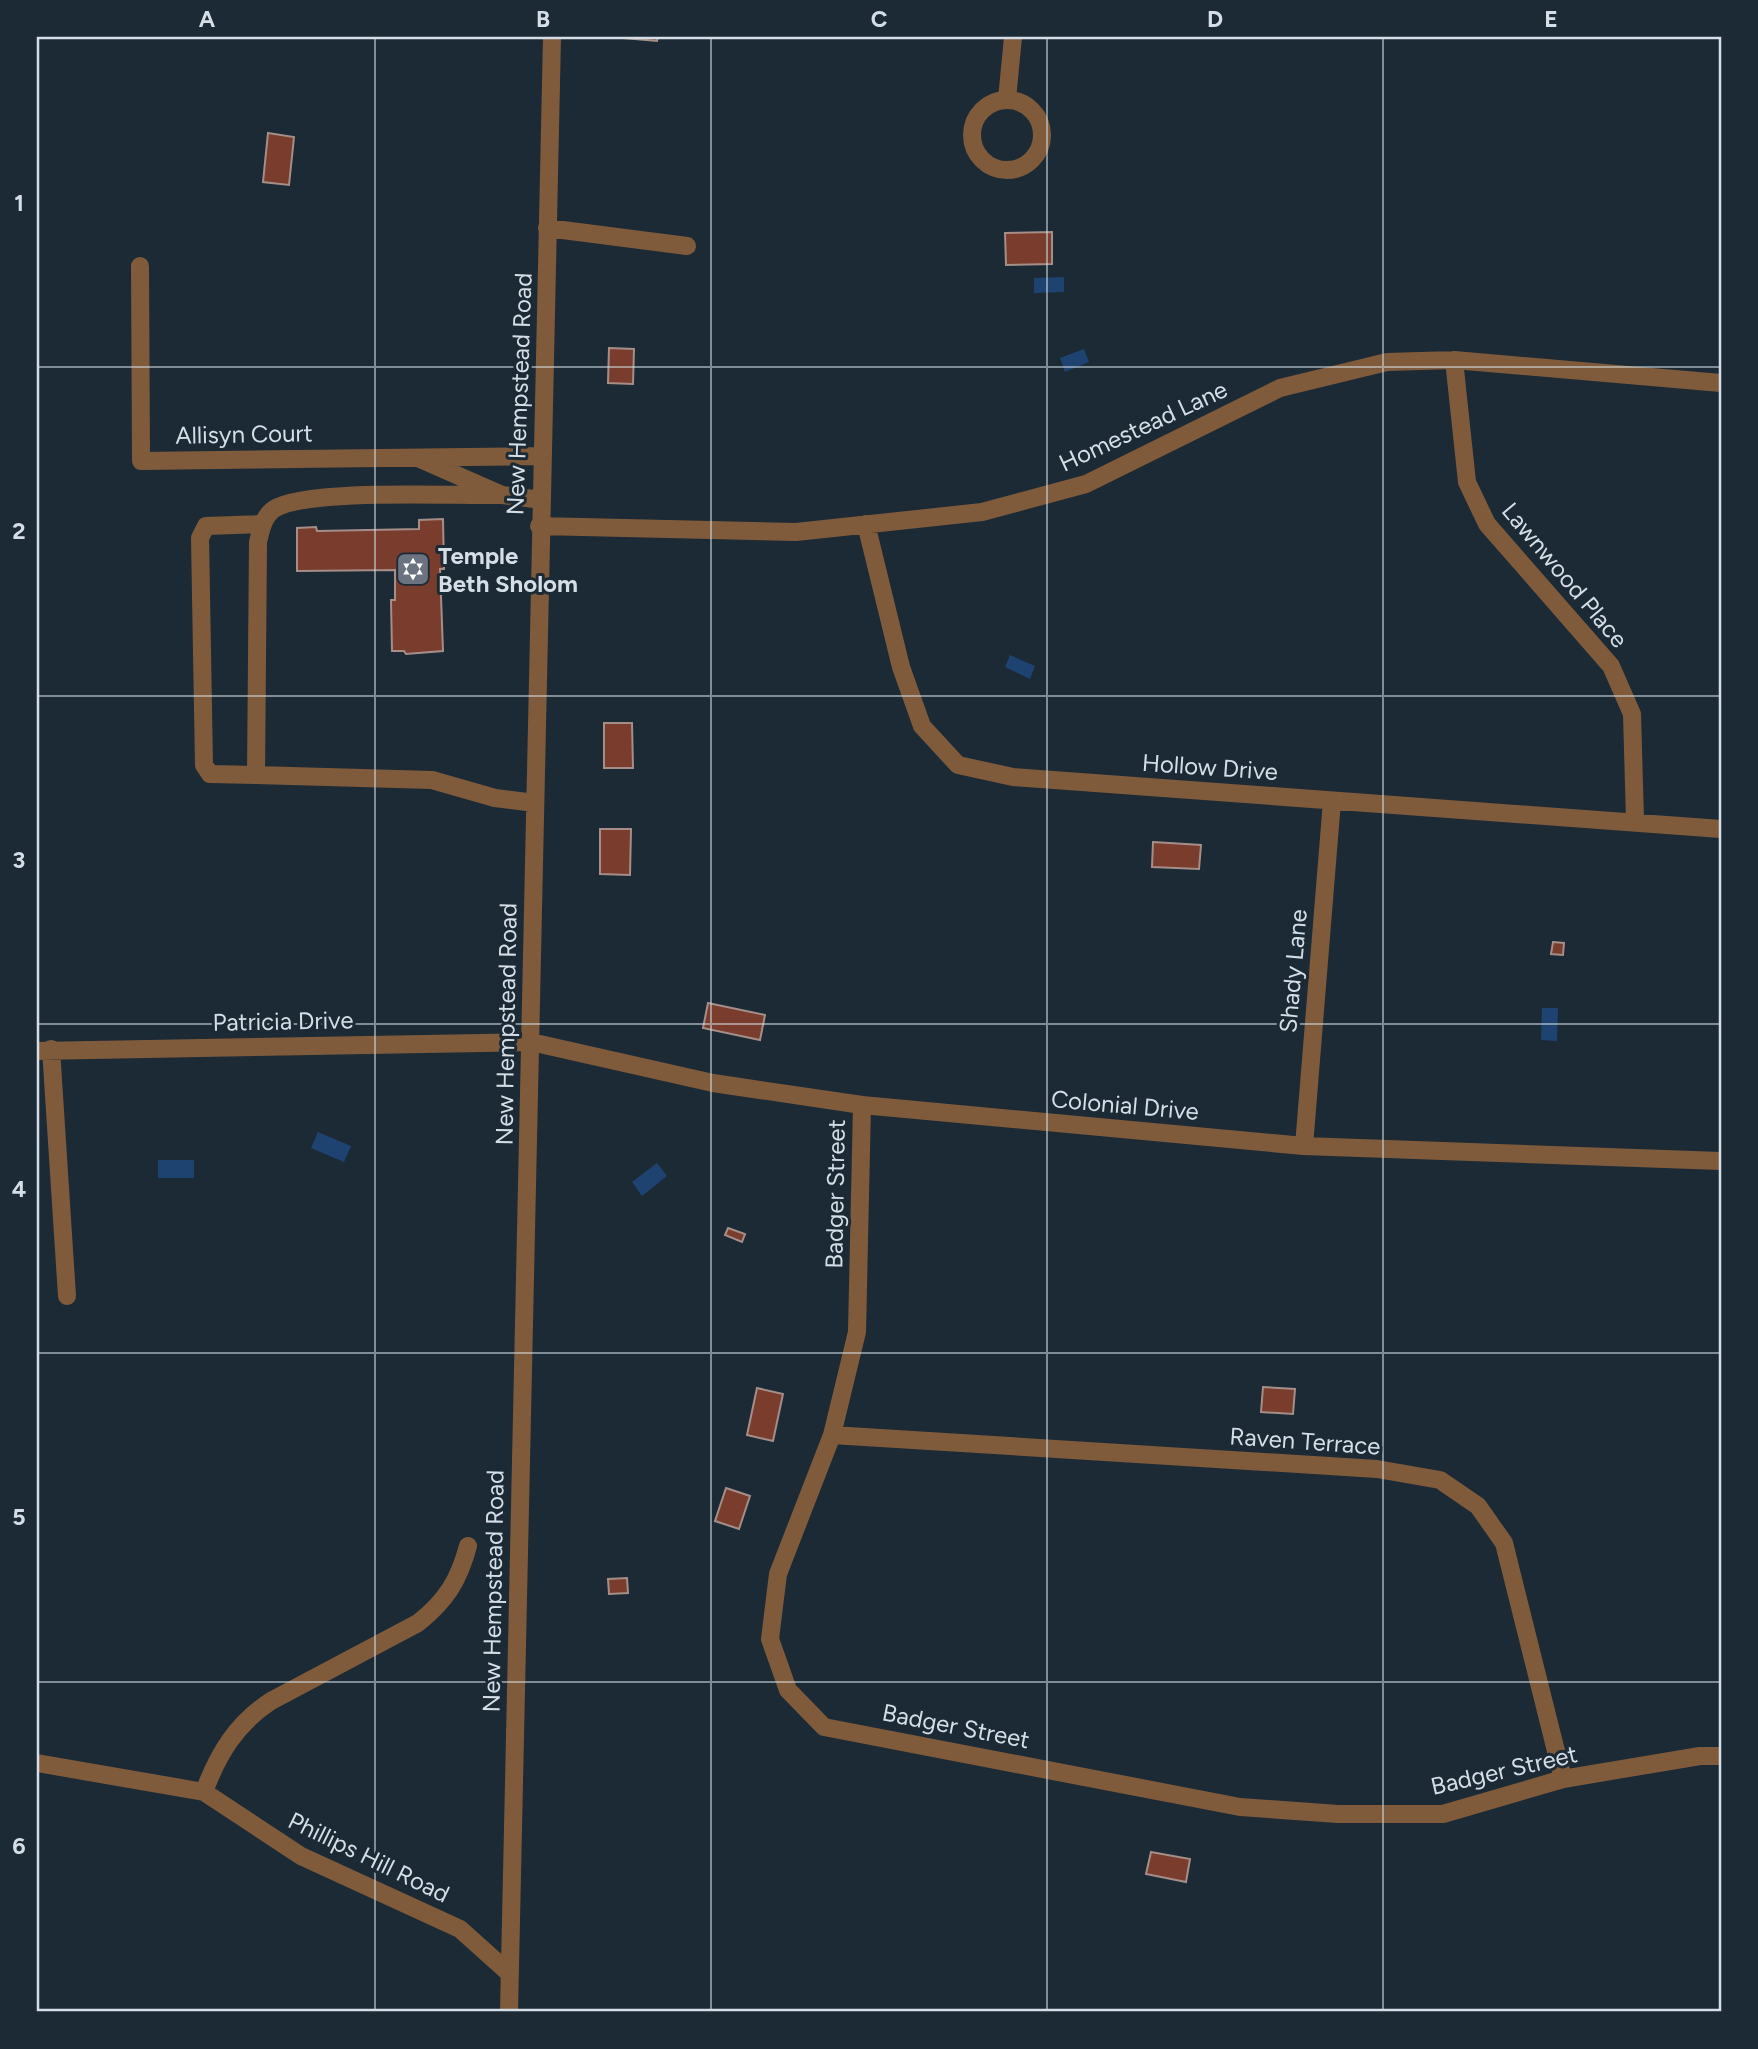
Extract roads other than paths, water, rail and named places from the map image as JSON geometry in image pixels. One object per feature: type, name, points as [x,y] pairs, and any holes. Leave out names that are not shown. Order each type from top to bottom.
[{"type":"street","name":"New Hempstead Road","points":[[509,2012],[531,1042],[539,526],[542,500],[552,37]]},
{"type":"street","points":[[1007,99],[1013,37]]},
{"type":"street","points":[[1007,99],[1026,105],[1035,113],[1041,124],[1042,138],[1032,160],[1017,168],[1005,170],[990,165],[980,157],[972,133],[975,121],[984,108],[1007,99]]},
{"type":"street","points":[[547,228],[687,246]]},
{"type":"street","name":"Allisyn Court","points":[[140,265],[141,460],[542,456]]},
{"type":"street","name":"Homestead Lane","points":[[539,526],[796,532],[982,512],[1086,484],[1280,388],[1387,362],[1454,360],[1721,383]]},
{"type":"street","name":"Lawnwood Place","points":[[1454,360],[1467,482],[1487,524],[1611,666],[1632,714],[1635,820]]},
{"type":"street","points":[[411,456],[502,495]]},
{"type":"street","points":[[256,775],[258,542],[262,523],[273,510],[305,498],[502,495],[542,500]]},
{"type":"street","points":[[262,523],[206,526],[200,538],[204,765],[210,774],[432,780],[495,798],[535,803]]},
{"type":"street","name":"Hollow Drive","points":[[866,524],[901,667],[922,726],[958,765],[1013,777],[1635,820],[1721,829]]},
{"type":"street","name":"Shady Lane","points":[[1304,1146],[1332,801]]},
{"type":"street","name":"Colonial Drive","points":[[531,1042],[713,1083],[862,1105],[1304,1146],[1721,1161]]},
{"type":"street","name":"Patricia Drive","points":[[44,1050],[531,1042]]},
{"type":"street","points":[[44,1050],[67,1296]]},
{"type":"street","name":"Badger Street","points":[[862,1105],[857,1332],[832,1435],[779,1574],[770,1639],[788,1690],[824,1727],[1240,1807],[1338,1814],[1443,1814],[1563,1780],[1700,1756],[1721,1756]]},
{"type":"street","name":"Raven Terrace","points":[[832,1435],[1377,1469],[1440,1480],[1478,1506],[1504,1543],[1563,1780]]},
{"type":"street","points":[[204,1792],[214,1765],[232,1735],[251,1714],[425,1617],[455,1584],[468,1546]]},
{"type":"street","name":"Phillips Hill Road","points":[[37,1763],[204,1792],[301,1856],[460,1929],[509,1973]]},
{"type":"water","points":[[1064,277],[1064,292],[1034,293],[1034,278]]},
{"type":"water","points":[[1084,349],[1089,362],[1065,372],[1060,358]]},
{"type":"water","points":[[1010,655],[1035,666],[1030,679],[1005,667]]},
{"type":"water","points":[[1542,1008],[1558,1008],[1557,1041],[1541,1040]]},
{"type":"water","points":[[318,1132],[351,1146],[344,1162],[311,1148]]},
{"type":"water","points":[[158,1160],[194,1160],[194,1178],[158,1178]]},
{"type":"water","points":[[657,1163],[667,1176],[642,1196],[632,1182]]},
{"type":"place","name":"Temple Beth Sholom","points":[[413,569]]}]
